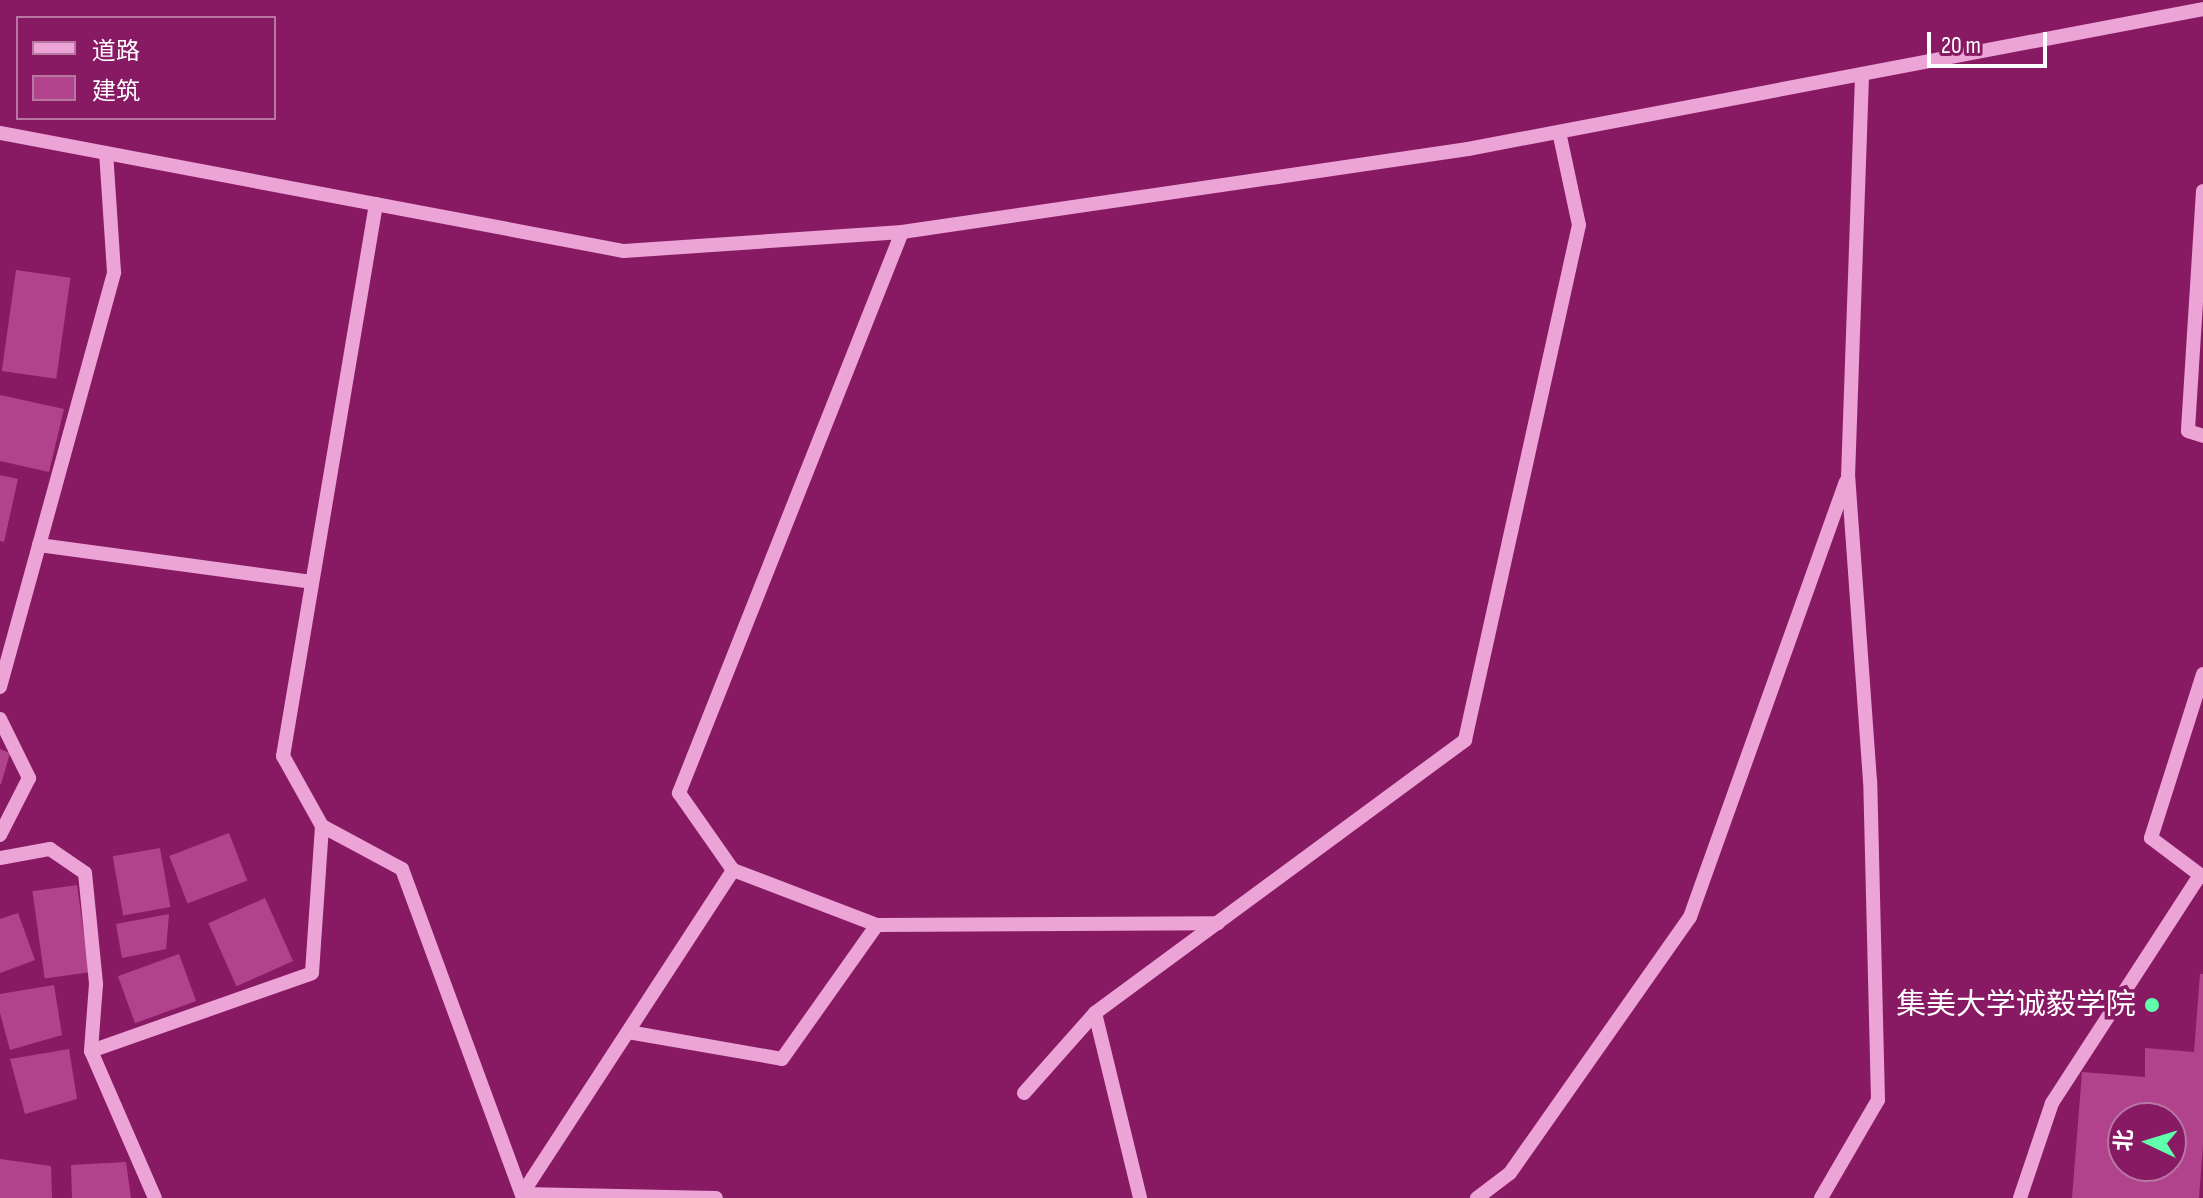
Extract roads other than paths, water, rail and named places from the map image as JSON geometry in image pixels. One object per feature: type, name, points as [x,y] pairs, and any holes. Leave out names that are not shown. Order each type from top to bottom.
[{"type":"street","points":[[0,133],[624,251],[902,232],[1452,151],[2203,9]]},
{"type":"street","points":[[1821,1198],[1878,1100],[1870,781],[1848,477],[1862,74]]},
{"type":"street","points":[[1024,1093],[1095,1013],[1465,740],[1579,225],[1559,132]]},
{"type":"street","points":[[0,687],[114,272],[106,153]]},
{"type":"street","points":[[2203,191],[2188,431],[2203,436]]},
{"type":"street","points":[[376,204],[283,756],[322,826],[402,869],[522,1196]]},
{"type":"street","points":[[902,232],[679,793],[733,870],[877,925],[1218,923]]},
{"type":"street","points":[[1477,1198],[1510,1173],[1690,917],[1848,477]]},
{"type":"street","points":[[39,545],[312,582]]},
{"type":"street","points":[[2020,1198],[2052,1103],[2201,876],[2151,838],[2203,674]]},
{"type":"street","points":[[0,719],[29,778],[0,835]]},
{"type":"street","points":[[91,1051],[312,973],[322,826]]},
{"type":"street","points":[[0,858],[50,849],[85,873],[96,984],[91,1051],[155,1198]]},
{"type":"street","points":[[522,1196],[733,870]]},
{"type":"street","points":[[628,1032],[782,1059],[877,925]]},
{"type":"street","points":[[1095,1013],[1140,1198]]},
{"type":"street","points":[[522,1196],[716,1198]]},
{"type":"place","name":"集美大学诚毅学院","points":[[2152,1005]]}]
